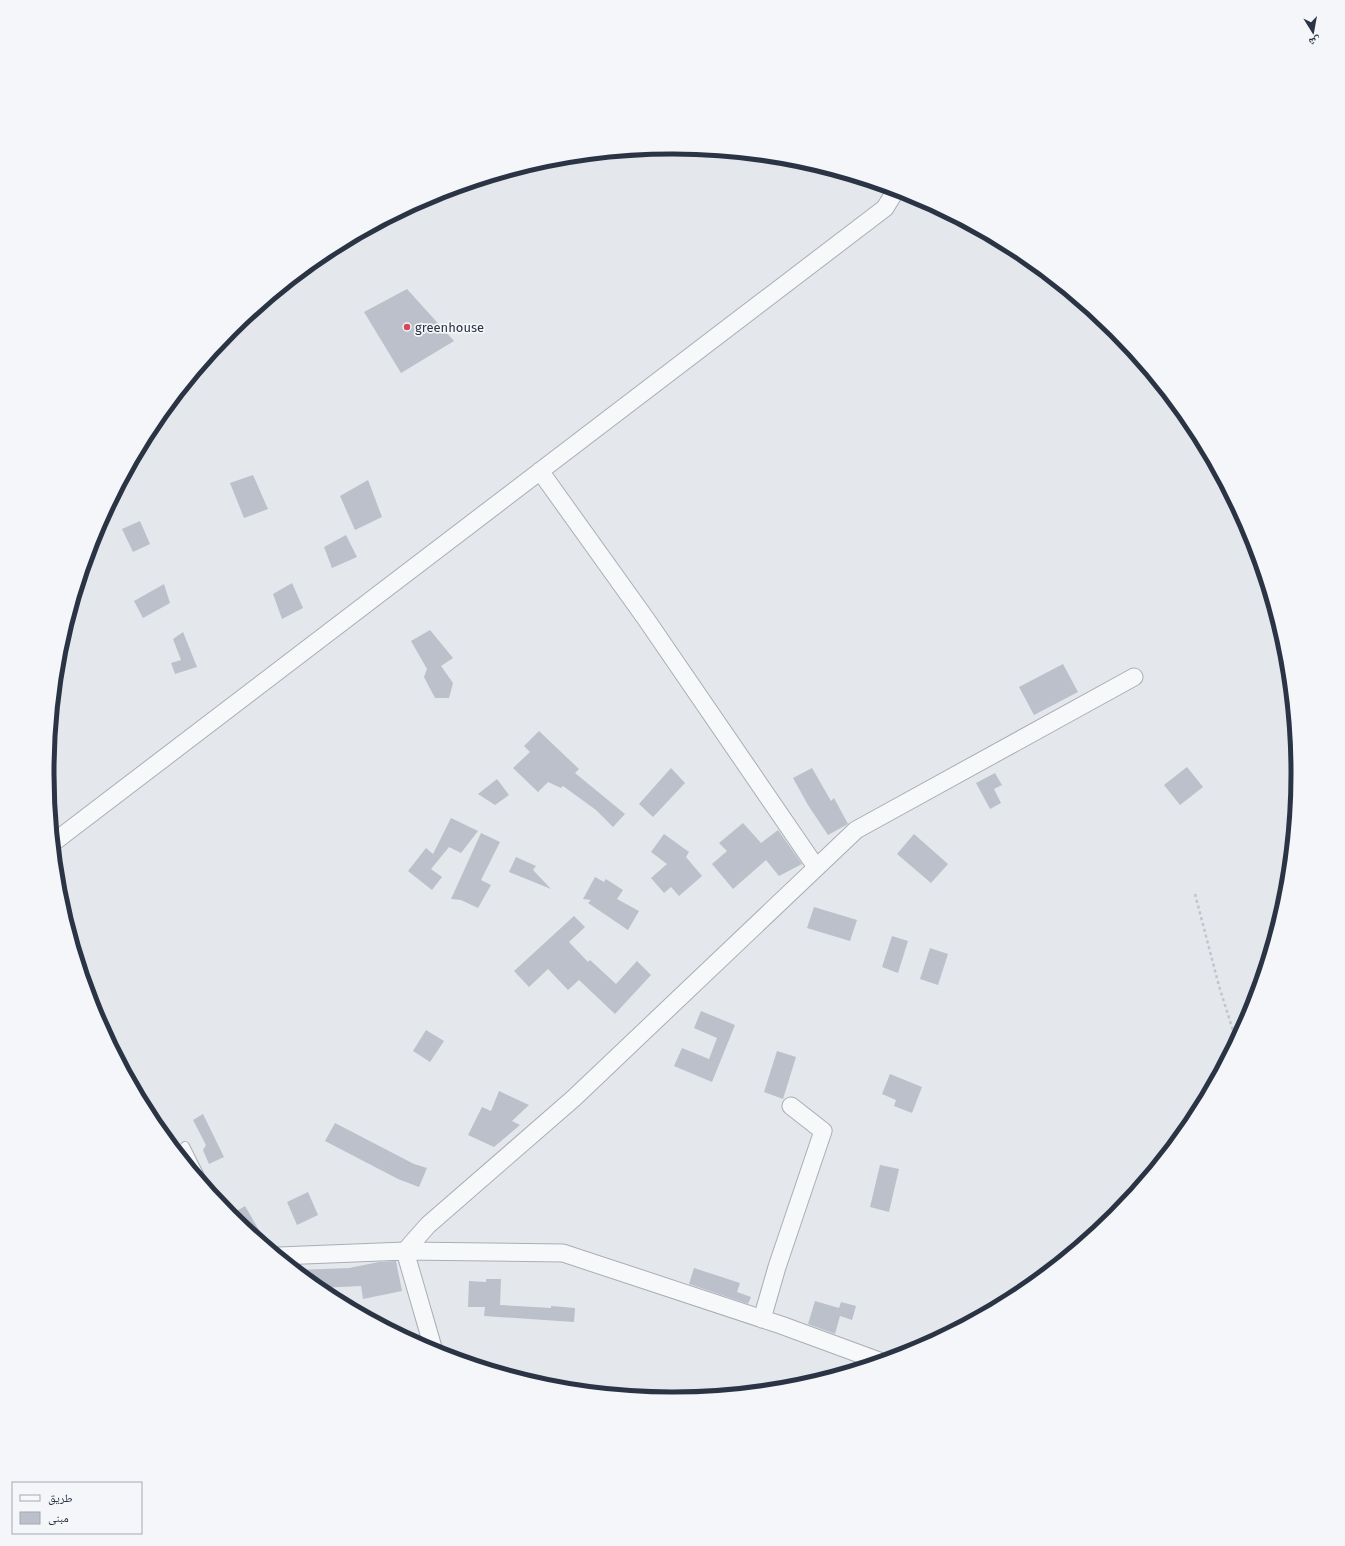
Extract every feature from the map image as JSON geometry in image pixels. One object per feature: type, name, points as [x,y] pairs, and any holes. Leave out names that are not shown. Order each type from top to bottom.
[{"type":"street","points":[[58,839],[885,208],[893,196]]},
{"type":"street","points":[[540,471],[646,619],[816,867]]},
{"type":"street","points":[[405,1251],[428,1225],[574,1098],[856,830],[1134,677]]},
{"type":"street","points":[[762,1319],[777,1267],[823,1131],[790,1106]]},
{"type":"street","points":[[405,1251],[431,1342]]},
{"type":"street","points":[[286,1256],[405,1251],[563,1253],[762,1319],[872,1359]]},
{"type":"lane","points":[[185,1146],[195,1166]]},
{"type":"path","points":[[1195,894],[1219,986],[1234,1033]]},
{"type":"building","name":"greenhouse","points":[[407,289],[454,341],[401,373],[364,312]]},
{"type":"building","points":[[253,475],[268,509],[244,518],[230,483]]},
{"type":"building","points":[[368,480],[382,517],[355,530],[340,496]]},
{"type":"building","points":[[140,521],[150,544],[133,552],[122,529]]},
{"type":"building","points":[[346,535],[357,557],[332,568],[324,547]]},
{"type":"building","points":[[292,583],[303,608],[282,619],[273,594]]},
{"type":"building","points":[[164,584],[170,603],[143,618],[134,601]]},
{"type":"building","points":[[430,630],[453,658],[441,666],[453,683],[449,698],[435,698],[424,677],[427,669],[411,641]]},
{"type":"building","points":[[183,632],[197,667],[175,674],[171,663],[181,660],[173,639]]},
{"type":"building","points":[[1063,664],[1078,692],[1034,715],[1019,687]]},
{"type":"building","points":[[539,731],[579,769],[575,773],[625,814],[613,827],[596,810],[563,786],[561,788],[548,782],[538,792],[513,768],[530,752],[524,746]]},
{"type":"building","points":[[1187,767],[1203,787],[1180,805],[1164,785]]},
{"type":"building","points":[[671,768],[685,783],[653,817],[639,804]]},
{"type":"building","points":[[812,768],[831,801],[834,798],[848,824],[828,835],[808,805],[793,778]]},
{"type":"building","points":[[995,773],[1002,785],[994,789],[1001,803],[990,809],[976,783]]},
{"type":"building","points":[[497,779],[509,795],[495,805],[478,794]]},
{"type":"building","points":[[451,818],[478,831],[461,853],[449,847],[431,869],[442,877],[432,890],[408,871],[426,848],[433,854]]},
{"type":"building","points":[[743,823],[761,843],[778,830],[802,864],[779,876],[766,860],[733,889],[712,864],[727,851],[719,843]]},
{"type":"building","points":[[481,833],[500,842],[481,880],[491,885],[478,908],[461,900],[451,899]]},
{"type":"building","points":[[664,834],[689,852],[686,857],[702,876],[679,896],[671,887],[664,893],[651,878],[667,864],[651,852]]},
{"type":"building","points":[[914,834],[948,864],[931,883],[897,854]]},
{"type":"building","points":[[516,857],[536,866],[533,870],[551,889],[509,872]]},
{"type":"building","points":[[595,877],[604,882],[606,879],[623,890],[617,899],[639,911],[628,930],[588,903],[591,900],[583,899]]},
{"type":"building","points":[[814,907],[857,920],[850,941],[807,928]]},
{"type":"building","points":[[574,916],[585,927],[569,942],[588,962],[590,960],[616,984],[637,961],[651,975],[615,1014],[579,980],[568,990],[548,969],[529,987],[514,971]]},
{"type":"building","points":[[892,936],[908,941],[898,973],[882,967]]},
{"type":"building","points":[[930,948],[948,954],[938,985],[920,979]]},
{"type":"building","points":[[701,1011],[735,1025],[712,1082],[674,1066],[682,1048],[709,1059],[717,1038],[694,1028]]},
{"type":"building","points":[[426,1030],[444,1041],[430,1062],[413,1051]]},
{"type":"building","points":[[777,1051],[796,1057],[783,1099],[764,1092]]},
{"type":"building","points":[[890,1074],[922,1087],[912,1113],[894,1106],[896,1100],[882,1094]]},
{"type":"building","points":[[499,1091],[529,1105],[512,1121],[520,1125],[494,1147],[468,1135],[482,1107],[491,1111]]},
{"type":"building","points":[[203,1114],[224,1157],[209,1164],[203,1150],[206,1145],[193,1120]]},
{"type":"building","points":[[335,1123],[414,1164],[427,1168],[419,1187],[398,1179],[325,1141]]},
{"type":"building","points":[[880,1165],[899,1169],[889,1212],[870,1207]]},
{"type":"building","points":[[308,1192],[318,1215],[297,1225],[287,1202]]},
{"type":"building","points":[[245,1206],[262,1235],[236,1211]]},
{"type":"building","points":[[396,1261],[402,1291],[363,1299],[361,1286],[330,1287],[304,1270],[349,1268],[379,1262]]},
{"type":"building","points":[[694,1268],[740,1283],[737,1292],[751,1297],[748,1304],[689,1284]]},
{"type":"building","points":[[486,1279],[501,1279],[500,1305],[575,1308],[574,1322],[484,1316],[485,1307],[468,1307],[469,1281],[486,1282]]},
{"type":"building","points":[[815,1301],[839,1308],[841,1302],[856,1306],[852,1320],[840,1316],[835,1334],[808,1324]]},
{"type":"place","name":"greenhouse","points":[[407,327]]}]
